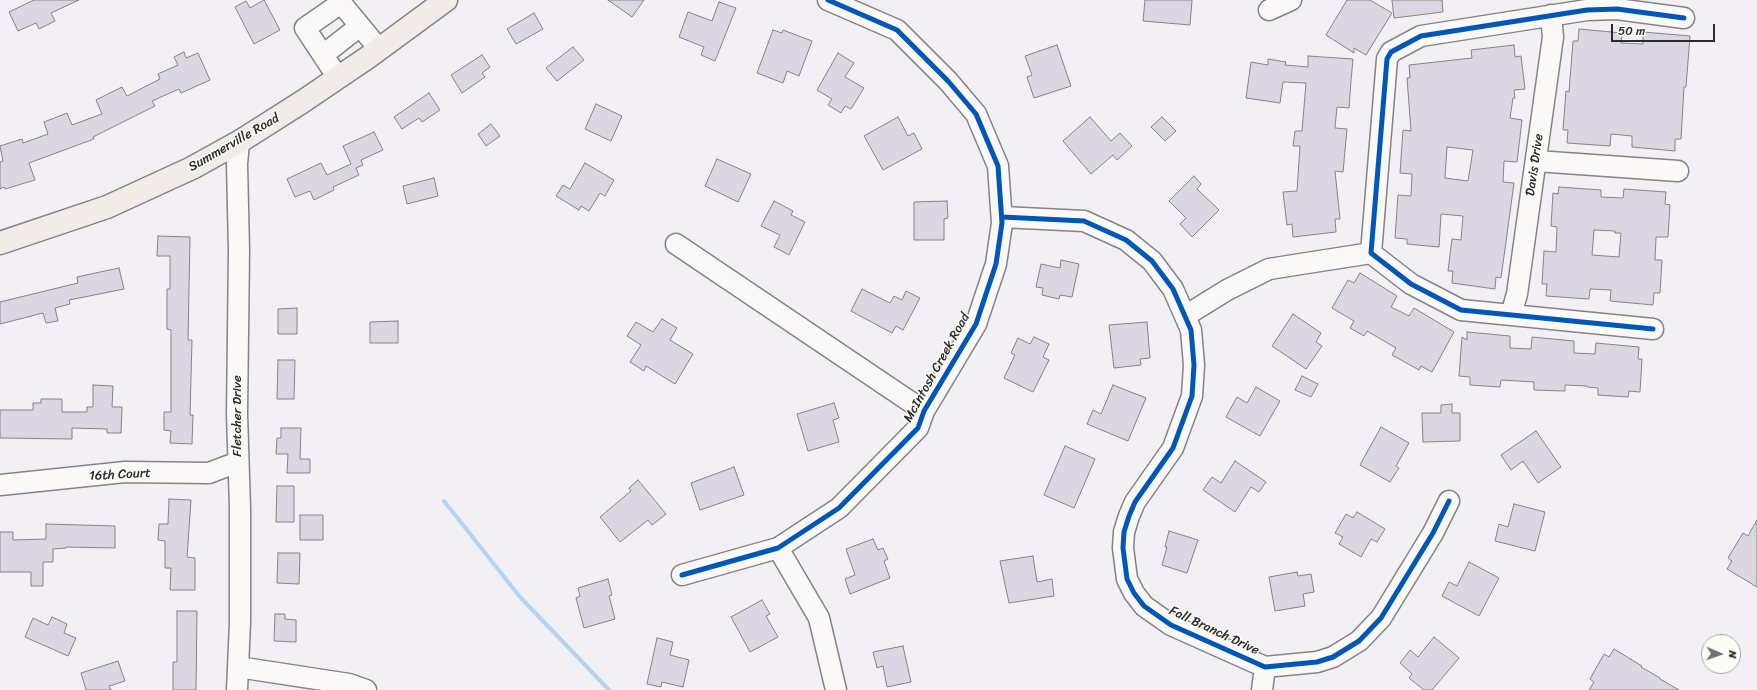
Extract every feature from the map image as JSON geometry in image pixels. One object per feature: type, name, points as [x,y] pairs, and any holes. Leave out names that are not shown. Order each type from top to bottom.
[{"type":"main road","name":"Summerville Road","points":[[0,243],[107,207],[192,168],[239,142],[338,78],[379,50],[446,0]]},
{"type":"street","name":"McIntosh Creek Road","points":[[682,575],[778,548],[839,508],[918,428],[924,411],[976,324],[996,264],[1002,217],[998,166],[976,114],[948,81],[897,30],[828,0]]},
{"type":"street","points":[[1269,10],[1291,0]]},
{"type":"street","points":[[338,78],[305,28],[341,4],[379,50]]},
{"type":"street","points":[[1371,254],[1387,59],[1391,52],[1421,36],[1587,10],[1616,9],[1684,18]]},
{"type":"street","name":"Davis Drive","points":[[1511,315],[1517,294],[1553,37],[1551,15]]},
{"type":"street","points":[[323,55],[360,26]]},
{"type":"street","name":"Fletcher Drive","points":[[238,690],[240,523],[238,462],[239,251],[237,164],[239,142]]},
{"type":"street","points":[[1536,161],[1678,171]]},
{"type":"street","name":"Fall Branch Drive","points":[[1002,217],[1084,221],[1126,240],[1152,260],[1173,289],[1191,330],[1194,365],[1192,396],[1173,448],[1135,502],[1128,516],[1124,532],[1123,548],[1127,579],[1134,593],[1144,606],[1170,625],[1265,668],[1317,662],[1333,656],[1359,641],[1381,618],[1433,533],[1448,501]]},
{"type":"street","points":[[676,244],[924,411]]},
{"type":"street","points":[[1185,316],[1227,290],[1269,269],[1371,254],[1410,284],[1460,310],[1653,329]]},
{"type":"street","name":"16th Court","points":[[0,485],[125,472],[209,473],[238,462]]},
{"type":"street","points":[[778,548],[819,618],[836,690]]},
{"type":"street","points":[[238,667],[349,684],[366,690]]},
{"type":"street","points":[[1262,690],[1265,668]]},
{"type":"building","points":[[34,0],[79,0],[51,13],[55,21],[39,29],[36,23],[18,31],[9,12]]},
{"type":"building","points":[[264,0],[280,30],[254,44],[235,7],[246,1],[250,8]]},
{"type":"building","points":[[608,0],[644,0],[632,17]]},
{"type":"building","points":[[1145,0],[1192,0],[1190,25],[1143,21]]},
{"type":"building","points":[[1347,0],[1370,0],[1392,13],[1366,55],[1354,48],[1354,53],[1326,35]]},
{"type":"building","points":[[1392,0],[1442,0],[1443,12],[1394,18]]},
{"type":"building","points":[[719,2],[736,8],[715,61],[701,55],[704,47],[679,37],[688,12],[712,21]]},
{"type":"building","points":[[534,13],[543,29],[516,44],[507,29]]},
{"type":"building","points":[[1579,29],[1622,33],[1621,43],[1643,44],[1643,32],[1690,36],[1686,87],[1684,87],[1681,139],[1675,139],[1675,151],[1632,147],[1632,136],[1611,134],[1610,146],[1567,143],[1568,130],[1563,130],[1566,91],[1569,92],[1573,41],[1578,41]]},
{"type":"building","points":[[773,30],[782,33],[783,30],[812,41],[799,76],[787,71],[783,83],[757,73]]},
{"type":"building","points":[[1057,45],[1071,86],[1034,98],[1027,77],[1032,75],[1025,56]]},
{"type":"building","points":[[1514,45],[1515,57],[1521,56],[1525,89],[1514,90],[1515,98],[1513,98],[1510,118],[1522,120],[1517,162],[1504,161],[1503,182],[1514,183],[1501,278],[1496,277],[1495,289],[1452,283],[1453,271],[1448,271],[1452,239],[1461,240],[1463,216],[1441,214],[1439,247],[1407,244],[1407,239],[1395,238],[1398,195],[1411,196],[1412,174],[1400,173],[1403,130],[1411,131],[1407,78],[1410,78],[1409,65],[1472,58],[1471,50]],"holes":[[[1447,147],[1473,150],[1468,181],[1445,178]]]},
{"type":"building","points":[[573,47],[584,60],[557,81],[546,68]]},
{"type":"building","points":[[184,52],[186,58],[198,53],[210,80],[181,93],[179,89],[152,101],[155,106],[93,137],[94,139],[29,163],[35,180],[5,189],[4,187],[0,189],[0,162],[3,161],[0,146],[22,139],[23,143],[48,134],[44,122],[67,113],[72,125],[102,114],[96,100],[122,87],[127,96],[160,79],[158,74],[178,65],[174,57]]},
{"type":"building","points":[[838,53],[854,63],[845,77],[864,88],[851,109],[845,106],[841,113],[828,105],[832,99],[817,90]]},
{"type":"building","points":[[482,55],[490,67],[482,73],[485,77],[462,93],[451,75]]},
{"type":"building","points":[[1308,56],[1353,59],[1349,108],[1337,107],[1335,128],[1347,129],[1343,172],[1335,171],[1340,219],[1335,219],[1336,232],[1293,237],[1292,224],[1287,225],[1283,192],[1297,191],[1300,146],[1293,146],[1295,131],[1302,131],[1306,83],[1283,82],[1280,103],[1246,98],[1251,62],[1268,65],[1268,59],[1286,62],[1285,65],[1308,67]]},
{"type":"building","points":[[429,93],[440,110],[422,122],[419,118],[402,129],[394,117]]},
{"type":"building","points":[[596,104],[622,116],[611,141],[585,129]]},
{"type":"building","points":[[898,117],[908,136],[914,133],[922,149],[883,170],[864,136]]},
{"type":"building","points":[[1090,117],[1111,141],[1120,133],[1132,146],[1117,160],[1113,155],[1091,174],[1063,141]]},
{"type":"building","points":[[1162,117],[1176,131],[1165,141],[1151,127]]},
{"type":"building","points":[[491,124],[500,136],[486,146],[478,134]]},
{"type":"building","points":[[374,132],[383,150],[361,160],[363,165],[356,168],[359,175],[333,187],[334,190],[314,200],[310,191],[295,197],[287,179],[321,163],[327,175],[351,164],[343,146]]},
{"type":"building","points":[[717,159],[751,174],[738,202],[705,186]]},
{"type":"building","points":[[585,163],[614,180],[605,196],[600,193],[589,211],[581,206],[579,210],[556,196],[563,185],[570,189]]},
{"type":"building","points":[[1194,176],[1201,184],[1197,189],[1219,210],[1192,237],[1180,224],[1186,218],[1169,201]]},
{"type":"building","points":[[434,178],[438,196],[407,204],[403,186]]},
{"type":"building","points":[[1559,187],[1601,190],[1601,197],[1623,198],[1624,189],[1666,192],[1665,204],[1670,205],[1668,237],[1656,237],[1655,260],[1662,260],[1660,293],[1654,293],[1653,305],[1610,301],[1611,290],[1590,289],[1589,299],[1546,296],[1547,284],[1542,284],[1544,251],[1556,252],[1557,227],[1551,226],[1553,193],[1558,194]],"holes":[[[1594,230],[1615,231],[1615,233],[1621,233],[1619,257],[1592,255]]]},
{"type":"building","points":[[774,201],[793,211],[791,215],[805,222],[789,255],[774,247],[780,235],[761,226]]},
{"type":"building","points":[[947,201],[948,218],[944,219],[944,240],[914,240],[914,202]]},
{"type":"building","points":[[158,236],[190,237],[188,340],[192,340],[190,415],[193,415],[192,444],[170,443],[171,431],[164,430],[164,412],[171,412],[171,330],[167,329],[167,289],[170,289],[170,256],[157,256]]},
{"type":"building","points":[[1061,260],[1079,264],[1072,297],[1060,295],[1059,299],[1042,295],[1043,288],[1036,287],[1041,264],[1060,268]]},
{"type":"building","points":[[119,268],[124,289],[69,300],[70,304],[55,308],[58,321],[46,323],[43,313],[0,324],[0,302],[78,283],[77,277]]},
{"type":"building","points":[[1360,273],[1397,296],[1391,307],[1409,316],[1414,308],[1454,332],[1432,372],[1421,366],[1419,370],[1392,355],[1396,348],[1367,331],[1364,336],[1350,328],[1354,321],[1332,308],[1348,280],[1354,283]]},
{"type":"building","points":[[862,289],[890,303],[894,296],[902,300],[906,291],[920,298],[903,330],[896,326],[892,333],[851,311]]},
{"type":"building","points":[[297,308],[297,334],[278,334],[278,309]]},
{"type":"building","points":[[1293,314],[1321,333],[1316,342],[1322,346],[1306,369],[1272,346]]},
{"type":"building","points":[[662,319],[677,328],[670,340],[693,354],[675,384],[646,366],[644,371],[630,362],[641,345],[627,336],[636,322],[653,332]]},
{"type":"building","points":[[398,321],[398,343],[370,343],[370,322]]},
{"type":"building","points":[[1147,322],[1150,358],[1140,359],[1141,365],[1114,368],[1109,325]]},
{"type":"building","points":[[1467,332],[1510,336],[1510,348],[1531,349],[1532,337],[1574,341],[1574,353],[1595,354],[1596,343],[1639,347],[1638,359],[1642,359],[1640,392],[1629,391],[1628,397],[1598,395],[1598,388],[1565,385],[1565,391],[1534,390],[1534,382],[1501,380],[1500,387],[1470,385],[1470,377],[1459,376],[1462,337],[1467,340]]},
{"type":"building","points":[[1034,337],[1049,344],[1043,357],[1049,360],[1033,392],[1004,378],[1015,355],[1011,353],[1018,338],[1030,344]]},
{"type":"building","points":[[278,360],[295,360],[294,399],[277,399]]},
{"type":"building","points":[[1302,376],[1318,384],[1311,397],[1295,390]]},
{"type":"building","points":[[93,385],[113,386],[112,407],[122,407],[121,433],[107,433],[107,429],[72,428],[72,439],[0,438],[0,410],[33,410],[33,403],[41,403],[41,399],[62,399],[62,412],[87,412],[87,407],[93,407]]},
{"type":"building","points":[[1113,385],[1146,398],[1128,441],[1087,424],[1093,410],[1101,414]]},
{"type":"building","points":[[1256,387],[1280,401],[1260,436],[1226,417],[1237,397],[1247,403]]},
{"type":"building","points":[[834,403],[839,418],[833,420],[839,442],[808,451],[797,414]]},
{"type":"building","points":[[1452,404],[1452,413],[1460,413],[1460,441],[1423,442],[1422,413],[1441,413],[1441,405]]},
{"type":"building","points":[[1381,427],[1409,443],[1396,466],[1399,468],[1390,482],[1360,465]]},
{"type":"building","points":[[281,428],[301,428],[300,459],[310,459],[310,473],[287,473],[288,454],[276,454],[277,438],[281,438]]},
{"type":"building","points":[[1536,431],[1561,467],[1538,483],[1523,461],[1511,470],[1501,455]]},
{"type":"building","points":[[1065,446],[1095,459],[1074,508],[1044,495]]},
{"type":"building","points":[[1235,461],[1266,482],[1259,492],[1251,487],[1235,512],[1203,490],[1212,477],[1221,483]]},
{"type":"building","points":[[734,467],[744,495],[700,510],[691,483]]},
{"type":"building","points":[[638,480],[666,514],[652,525],[648,520],[620,542],[600,517],[631,491],[629,488]]},
{"type":"building","points":[[277,486],[294,486],[294,522],[276,522]]},
{"type":"building","points":[[169,499],[191,500],[187,557],[195,558],[195,590],[170,590],[171,568],[165,568],[165,541],[158,540],[159,524],[168,524]]},
{"type":"building","points":[[1514,504],[1545,512],[1535,551],[1495,541],[1499,524],[1508,527]]},
{"type":"building","points":[[1357,512],[1385,529],[1377,542],[1371,539],[1361,557],[1339,544],[1343,537],[1335,533],[1346,514],[1353,518]]},
{"type":"building","points":[[300,515],[323,515],[323,540],[300,540]]},
{"type":"building","points":[[1757,520],[1757,587],[1727,569],[1732,561],[1728,558],[1743,533],[1748,536]]},
{"type":"building","points":[[46,524],[115,526],[115,548],[66,547],[53,549],[53,562],[43,562],[43,586],[31,586],[31,572],[0,572],[0,532],[13,532],[13,540],[46,539]]},
{"type":"building","points":[[1169,531],[1198,540],[1187,573],[1162,565],[1167,547],[1165,547]]},
{"type":"building","points":[[873,539],[878,550],[883,548],[888,559],[884,561],[890,578],[850,594],[845,579],[855,575],[846,549]]},
{"type":"building","points":[[278,553],[300,553],[299,584],[277,583]]},
{"type":"building","points":[[1033,556],[1037,582],[1052,579],[1054,596],[1009,603],[1000,561]]},
{"type":"building","points":[[1469,562],[1499,578],[1479,616],[1442,596],[1449,582],[1457,586]]},
{"type":"building","points":[[1297,572],[1298,576],[1311,574],[1314,592],[1303,594],[1305,606],[1275,611],[1269,577]]},
{"type":"building","points":[[608,579],[612,595],[609,596],[615,619],[584,628],[576,598],[580,596],[578,588]]},
{"type":"building","points":[[762,600],[770,614],[766,616],[778,637],[750,652],[731,617]]},
{"type":"building","points":[[177,611],[197,611],[196,690],[173,690],[173,662],[177,662]]},
{"type":"building","points":[[275,614],[285,614],[285,619],[296,620],[296,642],[274,641]]},
{"type":"building","points":[[52,617],[67,624],[64,633],[76,638],[68,656],[25,637],[33,618],[48,625]]},
{"type":"building","points":[[1434,637],[1459,658],[1432,690],[1424,690],[1409,678],[1412,674],[1400,663],[1410,650],[1418,657]]},
{"type":"building","points":[[657,638],[673,642],[670,655],[689,660],[683,687],[662,682],[661,687],[647,684]]},
{"type":"building","points":[[903,646],[911,682],[887,687],[883,666],[877,668],[873,652]]},
{"type":"building","points":[[1614,649],[1679,690],[1589,690],[1594,682],[1590,679],[1604,654],[1609,657]]},
{"type":"building","points":[[118,661],[125,681],[109,686],[111,690],[86,690],[81,673]]},
{"type":"waterway","points":[[444,501],[520,597],[609,690]]},
{"type":"cycle path","points":[[682,575],[778,548],[839,508],[918,428],[924,411],[976,324],[996,264],[1002,223],[998,166],[976,114],[948,81],[897,30],[828,0]]},
{"type":"cycle path","points":[[1653,329],[1461,310],[1411,284],[1371,253],[1387,59],[1391,52],[1421,36],[1587,10],[1617,9],[1684,18]]},
{"type":"cycle path","points":[[1002,217],[1084,221],[1126,240],[1152,261],[1173,289],[1191,330],[1194,365],[1192,396],[1173,448],[1135,502],[1124,532],[1123,548],[1127,579],[1134,593],[1144,606],[1171,625],[1265,667],[1317,662],[1333,657],[1359,641],[1381,618],[1433,533],[1449,501]]}]
